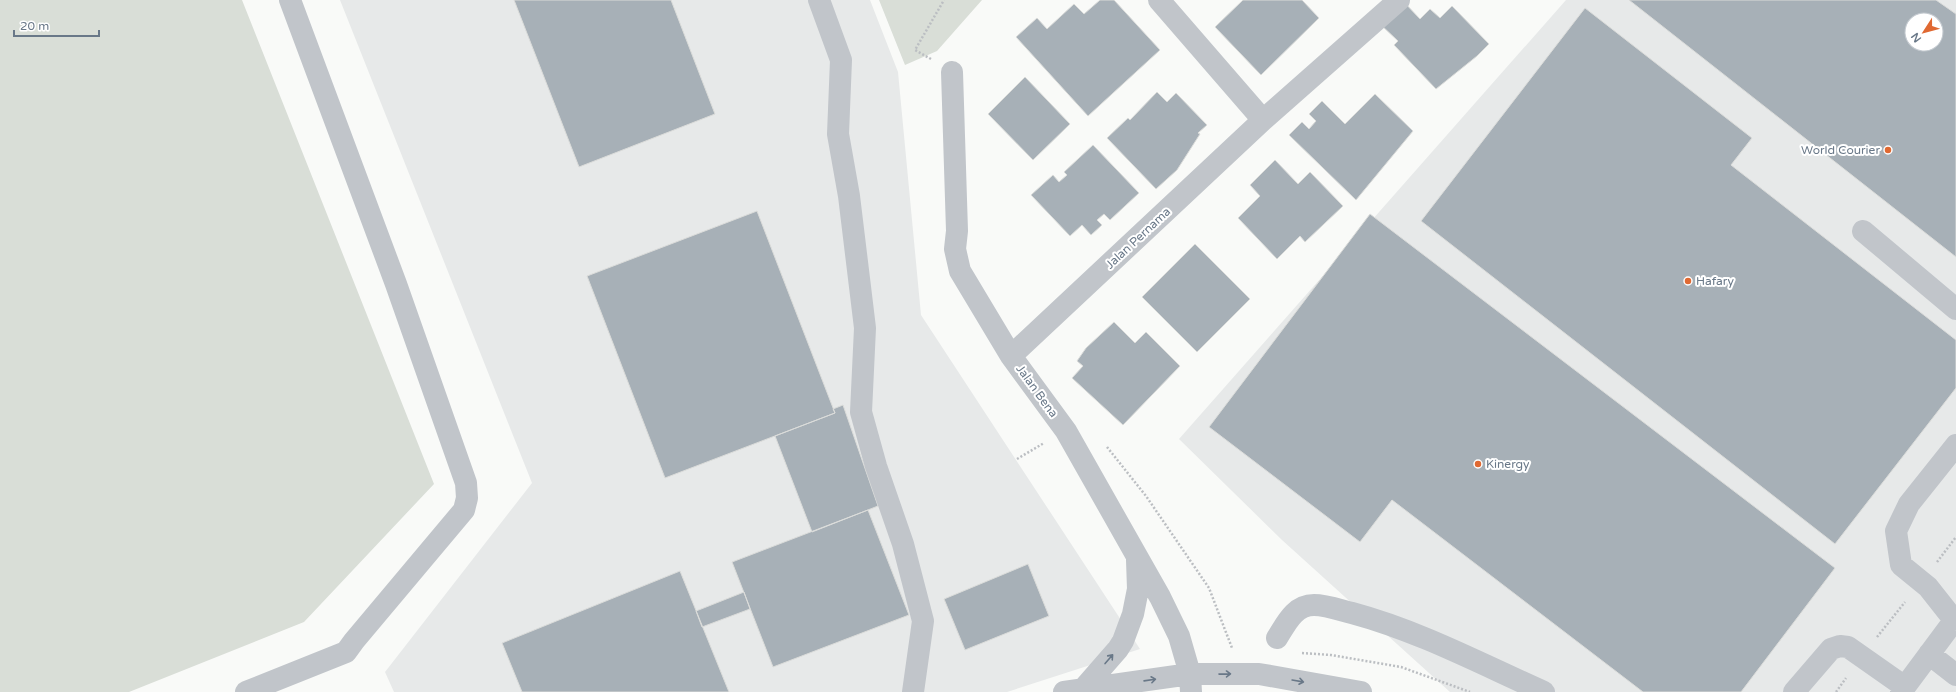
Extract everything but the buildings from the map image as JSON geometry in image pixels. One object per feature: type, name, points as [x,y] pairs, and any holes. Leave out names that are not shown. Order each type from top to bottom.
[{"type":"street","points":[[246,692],[346,652],[354,640],[464,510],[467,498],[466,483],[396,284],[290,0]]},
{"type":"street","points":[[819,0],[841,60],[838,134],[848,196],[865,328],[861,412],[876,466],[903,544],[924,620],[913,692]]},
{"type":"street","points":[[1159,0],[1263,120]]},
{"type":"street","name":"Jalan Pernama","points":[[1011,356],[1263,120],[1399,0]]},
{"type":"street","name":"Jalan Bena","points":[[952,72],[957,231],[955,248],[960,270],[1011,356],[1066,431],[1160,597],[1179,636],[1191,683]]},
{"type":"street","points":[[1863,231],[1956,308]]},
{"type":"street","points":[[1794,692],[1831,649],[1840,646],[1848,647],[1903,689],[1955,619],[1921,582],[1901,565],[1896,531],[1909,504],[1956,445]]},
{"type":"street","points":[[1074,690],[1118,649],[1123,641],[1133,614],[1138,589],[1137,557]]},
{"type":"street","points":[[1277,638],[1292,614],[1313,605],[1334,609],[1373,619],[1427,639],[1544,692]]},
{"type":"street","points":[[1929,654],[1956,675]]},
{"type":"street","points":[[1074,690],[1191,683],[1259,674],[1360,692]]},
{"type":"path","points":[[944,0],[915,50],[952,72]]},
{"type":"path","points":[[1017,459],[1066,431]]},
{"type":"path","points":[[1102,441],[1146,496],[1210,588],[1233,649]]},
{"type":"path","points":[[1836,692],[1956,537]]},
{"type":"shaded area","points":[[0,0],[242,0],[434,484],[304,622],[129,692],[0,692]]},
{"type":"shaded area","points":[[340,0],[870,0],[898,72],[921,315],[1140,649],[1007,692],[394,692],[385,672],[532,483]]},
{"type":"shaded area","points":[[879,0],[982,0],[937,51],[905,65]]},
{"type":"shaded area","points":[[1566,0],[1956,0],[1956,692],[1450,692],[1282,540],[1179,439]]},
{"type":"place","name":"World Courier","points":[[1888,150]]},
{"type":"place","name":"Hafary","points":[[1688,281]]},
{"type":"place","name":"Kinergy","points":[[1478,464]]}]
